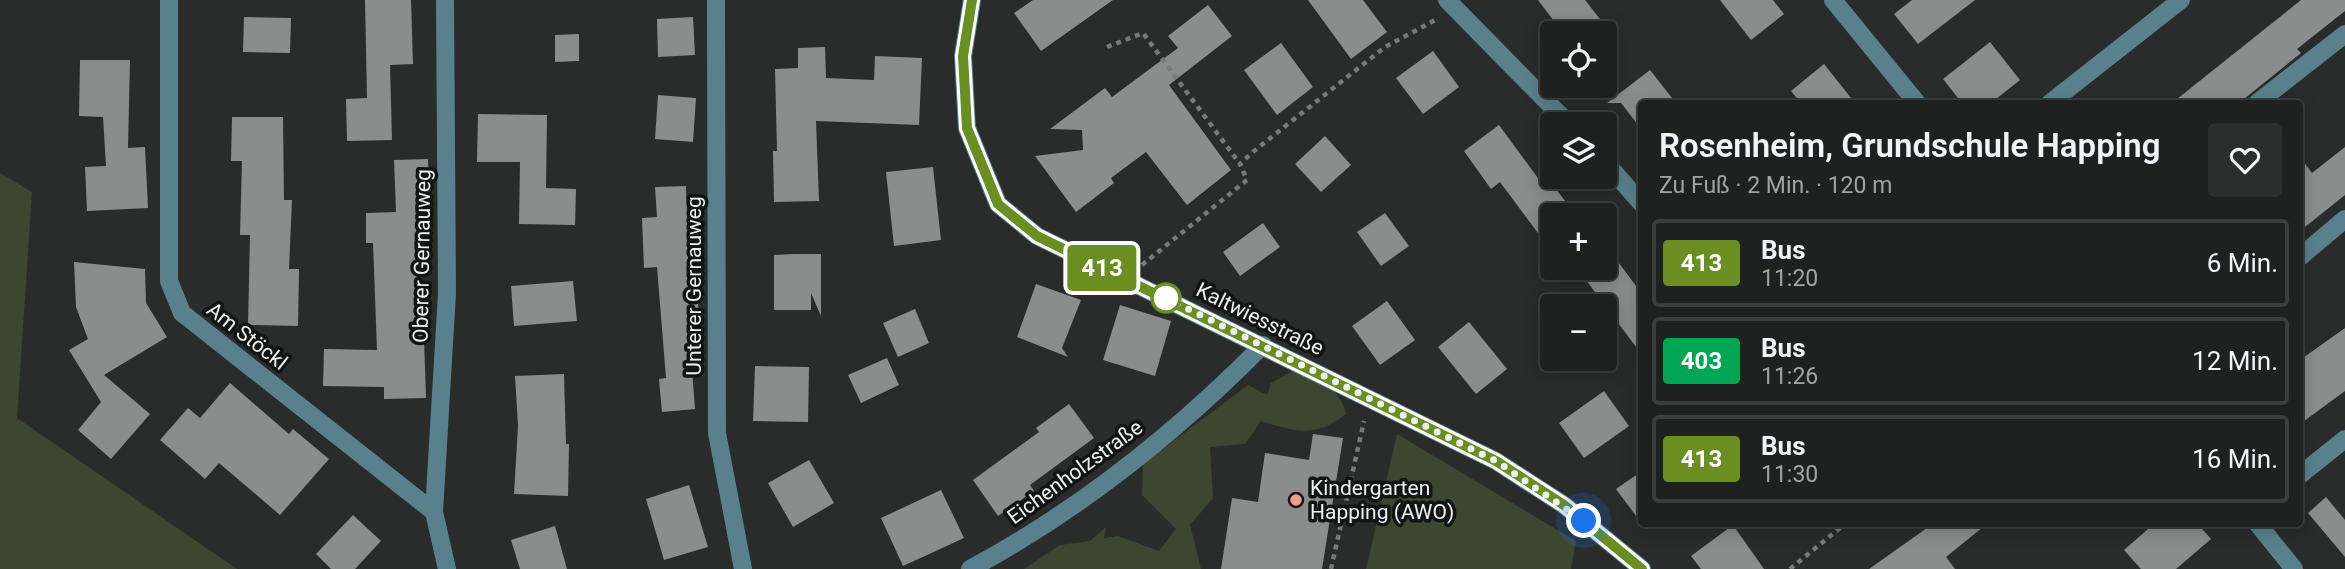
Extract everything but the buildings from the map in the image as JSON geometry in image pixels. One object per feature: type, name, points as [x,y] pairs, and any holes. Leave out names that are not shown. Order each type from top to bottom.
[{"type":"street","name":"Am Stöckl","points":[[169,0],[169,281],[182,313],[434,512]]},
{"type":"street","name":"Oberer Gernauweg","points":[[434,512],[447,293],[445,0]]},
{"type":"street","name":"Unterer Gernauweg","points":[[716,0],[717,433],[743,569]]},
{"type":"street","name":"Kaltwiesstraße","points":[[972,0],[963,56],[967,128],[998,204],[1037,236],[1496,461],[1564,505],[1642,569]]},
{"type":"street","points":[[1833,0],[1915,100]]},
{"type":"street","points":[[2054,100],[2181,0]]},
{"type":"street","points":[[1452,4],[1557,112]]},
{"type":"street","points":[[2261,100],[2345,34]]},
{"type":"street","points":[[1617,176],[1638,199]]},
{"type":"street","points":[[2303,254],[2345,219]]},
{"type":"street","name":"Eichenholzstraße","points":[[970,569],[1014,545],[1127,467],[1234,374],[1263,345]]},
{"type":"street","points":[[2303,473],[2345,439]]},
{"type":"street","points":[[434,512],[447,569]]},
{"type":"street","points":[[2260,527],[2294,569]]},
{"type":"path","points":[[1240,164],[1385,47],[1452,4]]},
{"type":"path","points":[[1107,47],[1143,33],[1240,164],[1247,180],[1125,278]]},
{"type":"path","points":[[1331,569],[1369,400]]},
{"type":"path","points":[[1790,569],[1841,527]]},
{"type":"green space","points":[[0,173],[32,192],[17,418],[237,569],[0,569]]},
{"type":"green space","points":[[1293,371],[1327,386],[1339,397],[1346,414],[1325,427],[1305,431],[1261,421],[1245,444],[1210,447],[1213,498],[1190,525],[1201,569],[1024,569],[1060,545],[1090,541],[1106,527],[1104,538],[1118,536],[1159,551],[1176,529],[1142,495],[1143,464],[1248,385],[1267,395],[1271,383]]},
{"type":"green space","points":[[1397,434],[1576,541],[1571,569],[1366,569]]},
{"type":"bus line","name":"413","points":[[972,0],[963,56],[967,128],[998,204],[1037,236],[1496,461],[1564,505],[1642,569]]},
{"type":"place","name":"Kindergarten Happing (AWO)","points":[[1296,500]]},
{"type":"route","points":[[1166,298],[1496,461],[1584,521]]}]
